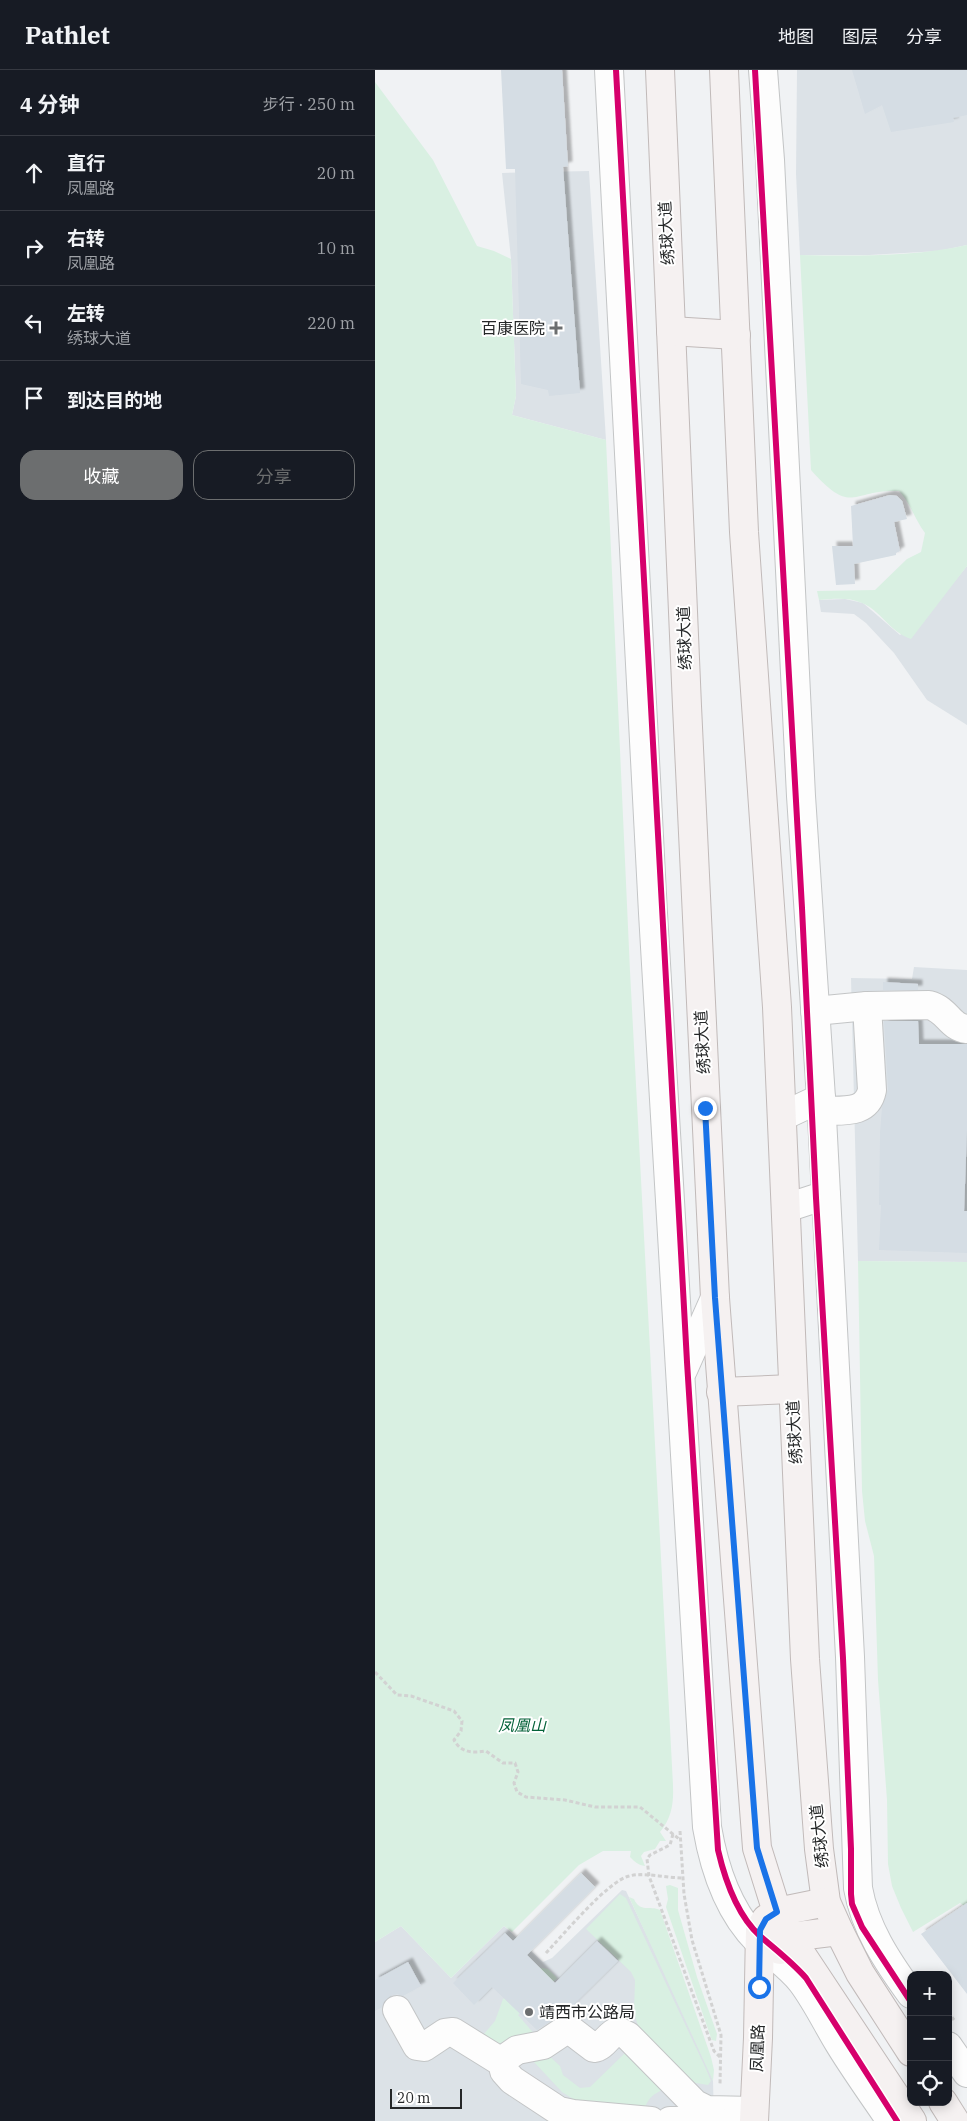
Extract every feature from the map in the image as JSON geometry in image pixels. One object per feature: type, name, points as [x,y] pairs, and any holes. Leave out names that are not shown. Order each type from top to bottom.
[{"type":"main road","name":"绣球大道","points":[[660,70],[715,1298],[757,1848],[777,1912],[776,1946],[912,2121]]},
{"type":"main road","name":"绣球大道","points":[[724,70],[744,532],[777,1007],[805,1659],[819,1849],[826,1902],[860,1973],[907,2046]]},
{"type":"main road","points":[[671,332],[736,335]]},
{"type":"main road","points":[[721,1392],[792,1389]]},
{"type":"main road","points":[[777,1912],[826,1902]]},
{"type":"main road","points":[[776,1946],[839,1931]]},
{"type":"main road","name":"凤凰路","points":[[760,2118],[758,2038],[776,1946]]},
{"type":"main road","points":[[946,2106],[955,2121]]},
{"type":"street","points":[[763,70],[802,811],[821,1104],[850,1657],[858,1888],[862,1909],[874,1936],[885,1957],[907,1988]]},
{"type":"street","points":[[616,75],[653,903],[707,1827],[711,1851],[723,1887],[744,1926],[776,1946],[801,1981],[839,2044],[891,2121]]},
{"type":"street","points":[[764,823],[802,811]]},
{"type":"street","points":[[777,1007],[814,982]]},
{"type":"street","points":[[815,1011],[867,1006],[929,1005],[939,1007],[951,1022],[959,1028],[967,1029]]},
{"type":"street","points":[[783,1116],[821,1104],[859,1108],[865,1105],[870,1098],[872,1090],[867,1006]]},
{"type":"street","points":[[786,1208],[825,1195]]},
{"type":"street","points":[[680,1376],[715,1298]]},
{"type":"street","points":[[397,2010],[417,2046],[424,2047],[445,2033],[453,2032],[503,2063]]},
{"type":"street","points":[[651,2121],[559,2111],[512,2080],[504,2071],[503,2063],[507,2057],[517,2050],[543,2045],[564,2031],[573,2032],[594,2048],[599,2048],[613,2032],[618,2031],[629,2036],[695,2104],[707,2110],[760,2118]]},
{"type":"street","points":[[952,2052],[967,2073]]},
{"type":"street","points":[[670,2121],[716,2121]]},
{"type":"path","points":[[375,1672],[397,1695],[411,1696],[454,1712],[462,1721],[461,1731],[454,1740],[458,1746],[475,1753],[487,1751],[503,1763],[515,1764],[518,1772],[514,1783],[517,1792],[525,1797],[565,1800],[595,1807],[640,1807],[679,1840]]},
{"type":"path","points":[[673,1834],[670,1845],[650,1854],[647,1859],[649,1876],[713,2050],[720,2057]]},
{"type":"path","points":[[545,1953],[613,1884],[627,1876],[639,1874],[683,1878]]},
{"type":"shaded area","points":[[797,70],[967,70],[967,245],[939,251],[869,255],[800,255],[796,174]]},
{"type":"shaded area","name":"百康医院","points":[[589,171],[606,440],[512,415],[516,396],[511,259],[502,173]]},
{"type":"shaded area","points":[[967,566],[967,725],[927,700],[894,653],[866,623],[854,614],[821,612],[819,600],[845,599],[863,603],[900,635],[942,597]]},
{"type":"shaded area","points":[[914,967],[967,970],[967,1262],[858,1261],[851,978],[912,979]]},
{"type":"shaded area","name":"靖西市公路局","points":[[622,1890],[626,1891],[708,2065],[713,2081],[714,2121],[375,2121],[375,1942],[401,1926],[451,1978],[504,1926],[543,1962],[552,1958]]},
{"type":"green space","name":"凤凰山","points":[[375,82],[433,160],[477,246],[511,259],[516,396],[512,415],[606,440],[630,971],[673,1784],[672,1808],[660,1832],[666,1841],[660,1841],[655,1849],[644,1852],[641,1856],[645,1866],[640,1865],[630,1857],[631,1851],[603,1851],[579,1865],[512,1932],[504,1926],[451,1978],[401,1926],[375,1942]]},
{"type":"green space","points":[[967,245],[967,566],[911,639],[897,631],[862,603],[846,599],[819,600],[817,591],[875,590],[907,559],[921,552],[925,533],[907,501],[899,491],[883,491],[844,497],[825,484],[811,470],[800,255],[905,254]]},
{"type":"green space","points":[[858,1261],[967,1262],[967,1908],[960,1903],[913,1932],[892,1886],[888,1864],[887,1800],[878,1680],[874,1556],[865,1521],[862,1491]]},
{"type":"green space","points":[[670,1885],[678,1888],[678,1910],[697,1977],[717,2034],[716,2041],[712,2040],[710,2035],[666,1907],[668,1899],[666,1886]]},
{"type":"green space","points":[[620,1894],[626,1898],[706,2069],[711,2081],[708,2085],[690,2082],[640,2032],[634,2013],[635,1980],[631,1972],[586,1929]]},
{"type":"green space","points":[[629,1897],[634,1899],[639,1906],[660,1910],[711,2057],[714,2070],[713,2081]]},
{"type":"green space","points":[[536,1967],[548,1969],[557,1978],[518,2015],[536,2036],[508,2043],[494,2042],[488,2039],[484,2034],[495,2021],[503,1999]]},
{"type":"green space","points":[[545,2052],[560,2066],[563,2075],[580,2088],[590,2087],[624,2054],[628,2053],[664,2089],[653,2096],[645,2107],[575,2100],[562,2092],[534,2062],[534,2056]]},
{"type":"building","points":[[501,70],[562,70],[568,166],[563,167],[580,393],[549,396],[548,390],[521,384],[515,169],[506,169]]},
{"type":"building","points":[[852,70],[967,70],[967,115],[953,118],[954,122],[891,132],[882,105],[865,114]]},
{"type":"building","points":[[890,495],[897,496],[902,501],[907,519],[894,522],[900,551],[896,555],[854,564],[855,584],[836,585],[832,546],[853,546],[851,506]]},
{"type":"building","points":[[883,982],[918,984],[918,990],[883,990]]},
{"type":"building","points":[[884,1021],[918,1021],[919,1044],[967,1044],[967,1131],[964,1211],[967,1211],[967,1253],[879,1250],[881,1205],[879,1205],[880,1133],[882,1107],[888,1089]]},
{"type":"building","points":[[581,1873],[595,1887],[527,1955],[555,1983],[597,1941],[618,1961],[562,2016],[555,2018],[537,2030],[492,1987],[474,2005],[453,1983],[505,1933],[513,1941]]},
{"type":"building","points":[[967,1903],[967,1994],[952,1974],[952,1971],[949,1971],[921,1934]]},
{"type":"building","points":[[408,1962],[421,1986],[403,1996],[397,1994],[390,1996],[382,2007],[375,2011],[375,1980]]},
{"type":"cycle path","points":[[616,70],[687,1362],[718,1850],[728,1885],[745,1918],[760,1936],[790,1961],[806,1978],[897,2121]]},
{"type":"cycle path","points":[[755,70],[802,908],[816,1198],[843,1658],[851,1849],[851,1894],[852,1904],[862,1927],[907,1996]]},
{"type":"place","name":"百康医院","points":[[556,328]]},
{"type":"place","name":"靖西市公路局","points":[[529,2012]]},
{"type":"route","points":[[705,1108],[721,1392],[757,1848],[777,1912],[766,1919],[760,1930],[759,1987]]}]
